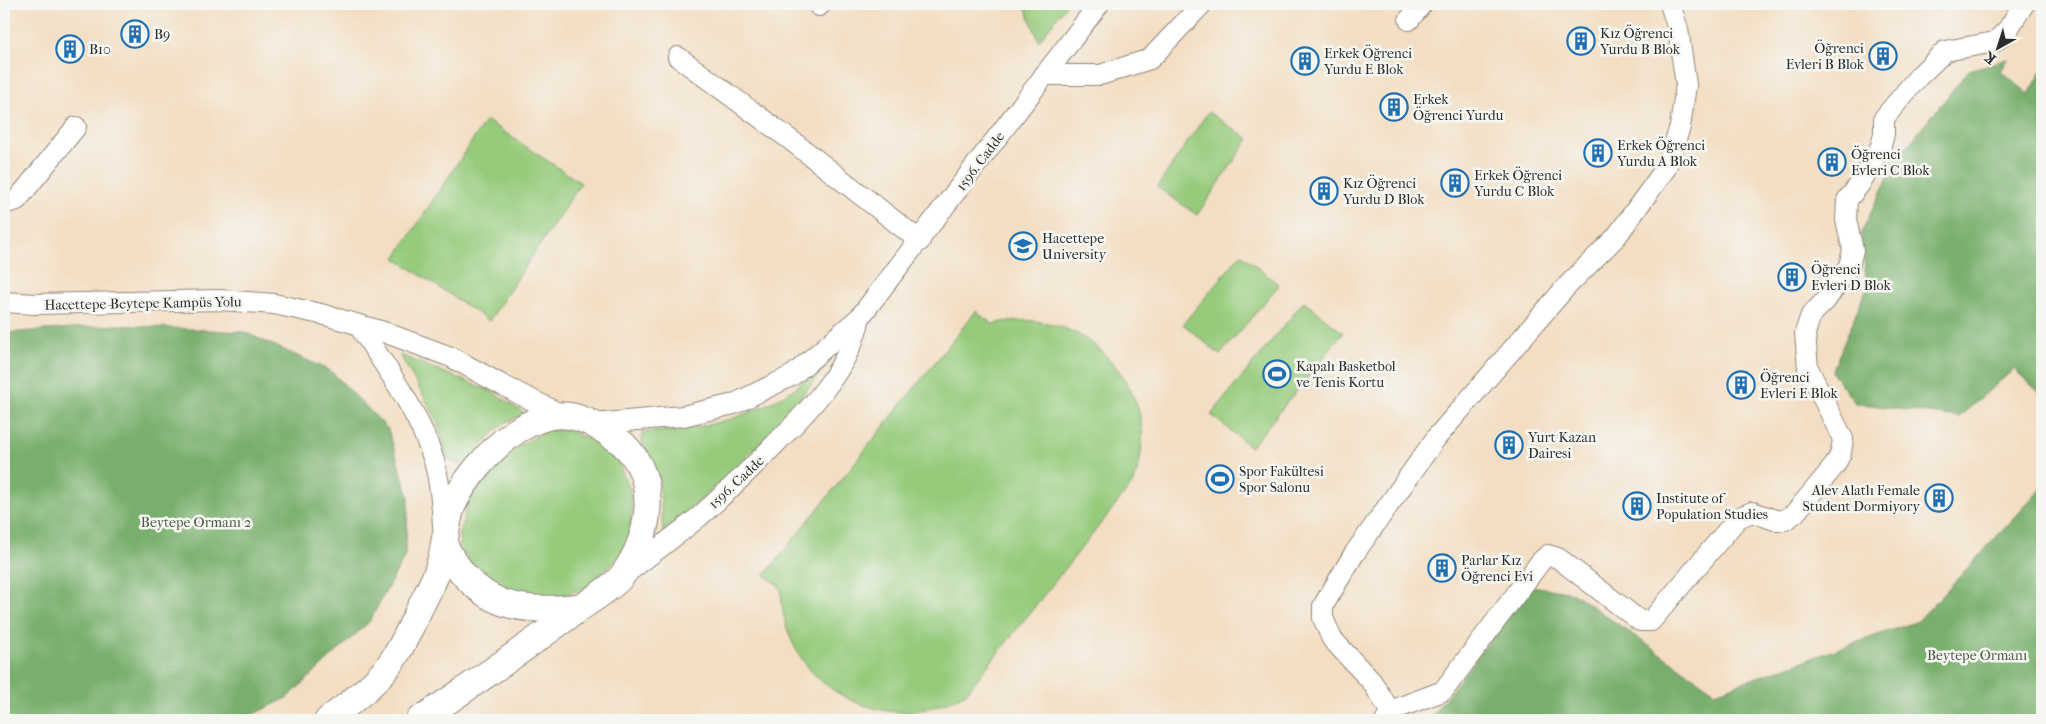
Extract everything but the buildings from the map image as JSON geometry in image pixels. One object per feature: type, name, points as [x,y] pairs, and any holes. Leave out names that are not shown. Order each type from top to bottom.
[{"type":"main road","name":"1596. Cadde","points":[[419,720],[525,648],[620,578],[637,550],[647,518],[647,491],[643,476],[625,446],[593,424],[560,414]]},
{"type":"main road","points":[[328,720],[366,690],[394,659],[436,573],[445,546],[450,513],[460,491],[484,460],[503,441],[518,430],[544,417],[560,414]]},
{"type":"main road","name":"1596. Cadde","points":[[445,546],[454,564],[468,580],[497,600],[530,610],[555,610],[582,606]]},
{"type":"street","name":"1596. Cadde","points":[[593,424],[683,416],[734,404],[793,375],[860,317],[920,241],[1099,4]]},
{"type":"street","points":[[1044,75],[1100,75],[1150,59],[1202,4]]},
{"type":"street","points":[[1409,20],[1422,4]]},
{"type":"street","points":[[1670,4],[1678,28],[1686,85],[1680,127],[1666,168],[1616,237],[1566,287],[1436,438],[1354,554],[1323,606],[1323,618],[1332,639],[1372,682],[1388,716],[1443,691],[1541,561],[1548,555],[1558,558],[1640,621],[1651,621],[1738,518],[1752,512],[1776,520],[1785,520],[1796,513],[1835,465],[1841,453],[1843,440],[1808,368],[1805,333],[1811,315],[1826,300],[1849,266],[1852,250],[1846,220],[1847,200],[1860,184],[1881,146],[1884,134],[1884,118],[1918,76],[1945,51],[1995,42],[2008,29],[2024,4]]},
{"type":"street","points":[[678,57],[792,141],[920,241]]},
{"type":"street","points":[[4,204],[17,200],[76,127]]},
{"type":"street","name":"Hacettepe-Beytepe Kampüs Yolu","points":[[4,302],[35,304],[220,300],[274,304],[321,314],[381,331],[450,357],[502,386],[560,414]]},
{"type":"street","name":"1596. Cadde","points":[[620,578],[698,517],[741,480],[818,399],[842,364],[857,332],[860,317]]},
{"type":"street","points":[[359,326],[419,423],[434,462],[442,500],[445,546]]},
{"type":"green space","points":[[1024,4],[1067,4],[1039,41]]},
{"type":"green space","points":[[2008,59],[2001,71],[2029,94],[2042,71],[2042,395],[2014,369],[1959,417],[1855,403],[1832,372],[1867,287],[1861,233],[1897,159],[1969,70]]},
{"type":"green space","points":[[1208,112],[1249,139],[1197,215],[1157,187]]},
{"type":"green space","points":[[486,120],[581,183],[489,321],[395,258]]},
{"type":"green space","points":[[1241,254],[1279,285],[1220,355],[1183,324]]},
{"type":"green space","name":"Kapalı Basketbol ve Tenis Kortu","points":[[1304,301],[1343,333],[1251,447],[1211,415]]},
{"type":"green space","points":[[976,311],[992,324],[1033,321],[1053,324],[1088,340],[1103,353],[1116,367],[1128,385],[1139,412],[1142,436],[1138,469],[1134,482],[966,693],[941,704],[910,712],[887,711],[870,707],[850,700],[833,690],[818,678],[805,663],[787,629],[781,588],[765,575]]},
{"type":"green space","name":"Beytepe Ormanı 2","points":[[116,325],[244,332],[331,371],[388,429],[409,498],[405,556],[369,622],[287,698],[241,720],[4,720],[4,333]]},
{"type":"green space","points":[[400,355],[493,392],[526,414],[504,423],[460,466],[447,458],[436,418]]},
{"type":"green space","points":[[826,358],[829,362],[777,427],[721,482],[663,533],[659,477],[642,442],[642,432],[701,426],[720,422],[757,409],[796,387]]},
{"type":"green space","points":[[565,429],[586,438],[604,449],[618,462],[630,489],[632,507],[631,527],[626,545],[617,559],[586,587],[568,594],[549,598],[505,594],[485,582],[460,549],[459,535],[468,502],[480,483],[498,462],[520,445],[548,430]]},
{"type":"green space","name":"Beytepe Ormanı","points":[[2042,488],[2042,720],[1420,720],[1430,718],[1532,586],[1573,593],[1715,692],[1918,621]]},
{"type":"place","name":"B9","points":[[135,34]]},
{"type":"place","name":"Kız Öğrenci Yurdu B Blok","points":[[1581,41]]},
{"type":"place","name":"B10","points":[[70,49]]},
{"type":"place","name":"Öğrenci Evleri B Blok","points":[[1883,56]]},
{"type":"place","name":"Erkek Öğrenci Yurdu E Blok","points":[[1305,61]]},
{"type":"place","name":"Erkek Öğrenci Yurdu","points":[[1394,107]]},
{"type":"place","name":"Erkek Öğrenci Yurdu A Blok","points":[[1598,153]]},
{"type":"place","name":"Öğrenci Evleri C Blok","points":[[1832,162]]},
{"type":"place","name":"Erkek Öğrenci Yurdu C Blok","points":[[1455,183]]},
{"type":"place","name":"Kız Öğrenci Yurdu D Blok","points":[[1324,191]]},
{"type":"place","name":"Hacettepe University","points":[[1023,246]]},
{"type":"place","name":"Öğrenci Evleri D Blok","points":[[1792,277]]},
{"type":"place","name":"Kapalı Basketbol ve Tenis Kortu","points":[[1277,374]]},
{"type":"place","name":"Öğrenci Evleri E Blok","points":[[1741,385]]},
{"type":"place","name":"Yurt Kazan Dairesi","points":[[1509,445]]},
{"type":"place","name":"Spor Fakültesi Spor Salonu","points":[[1220,479]]},
{"type":"place","name":"Alev Alatlı Female Student Dormiyory","points":[[1939,498]]},
{"type":"place","name":"Institute of Population Studies","points":[[1637,506]]},
{"type":"place","name":"Parlar Kız Öğrenci Evi","points":[[1442,568]]}]
